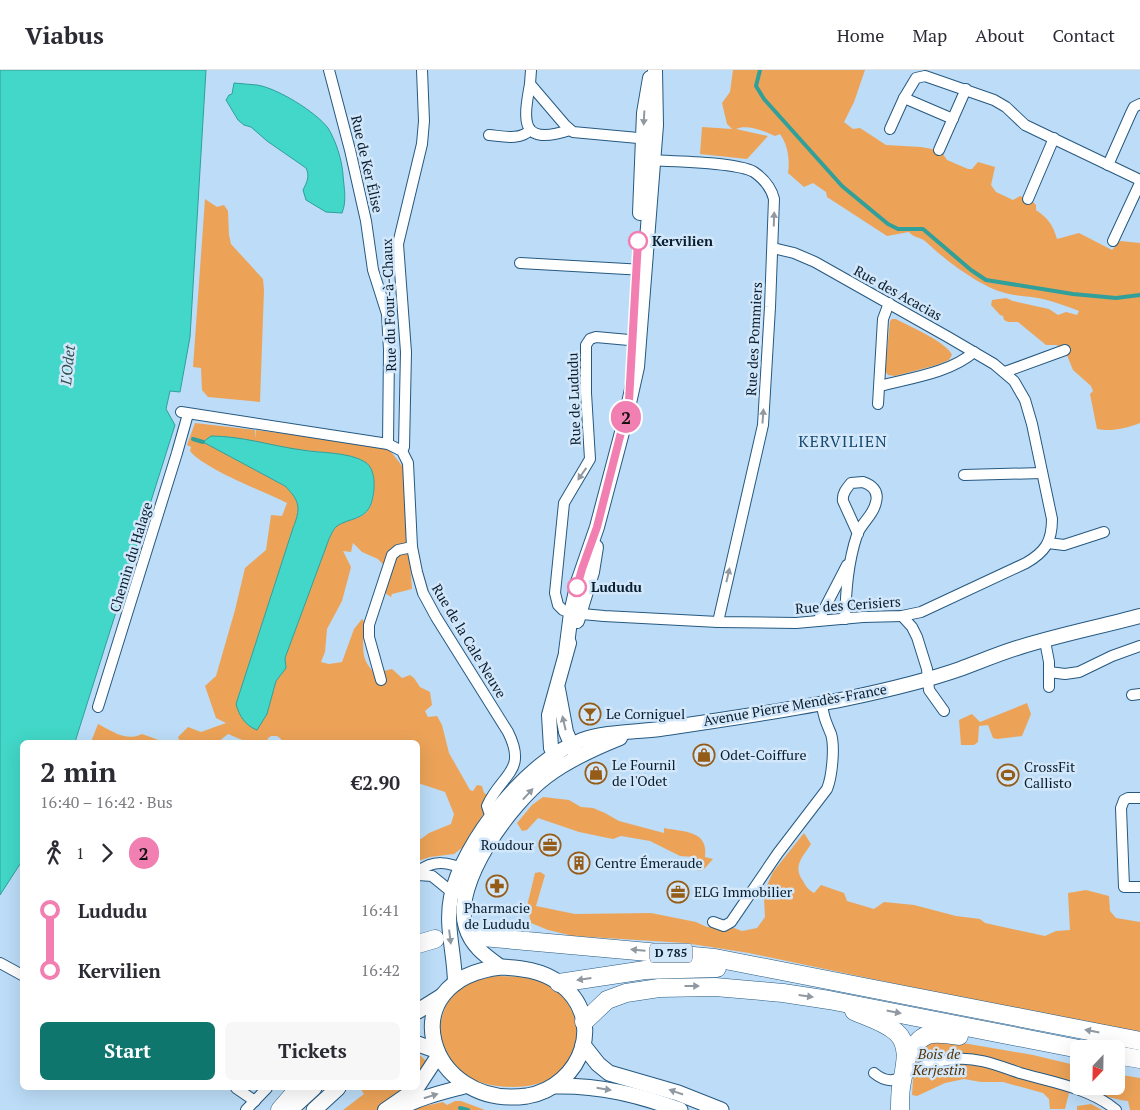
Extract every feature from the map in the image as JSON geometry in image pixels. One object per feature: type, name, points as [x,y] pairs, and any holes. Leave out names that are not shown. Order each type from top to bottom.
[{"type":"highway","name":"D 785","points":[[482,937],[699,956],[859,985],[1140,1041]]},
{"type":"highway","points":[[420,943],[435,939]]},
{"type":"highway","name":"D 785","points":[[558,982],[644,970],[705,967],[741,969],[859,985]]},
{"type":"highway","points":[[584,1022],[607,1000],[626,993],[659,988],[715,987],[783,993],[829,1000],[1070,1047]]},
{"type":"highway","points":[[829,1000],[896,1032],[902,1039],[905,1068],[900,1110]]},
{"type":"highway","points":[[905,1068],[916,1041],[928,1034],[938,1032],[1070,1055]]},
{"type":"highway","points":[[1125,1056],[1140,1059]]},
{"type":"highway","points":[[1125,1066],[1140,1068]]},
{"type":"highway","points":[[280,1110],[297,1090]]},
{"type":"main road","points":[[420,1009],[442,996],[465,976],[478,971],[501,967],[533,971],[558,982],[578,1005],[584,1022],[585,1033],[579,1058],[572,1070],[556,1086],[545,1092],[515,1098],[494,1097],[466,1086],[450,1073],[437,1053],[432,1040],[434,1013],[442,996]]},
{"type":"main road","points":[[420,1045],[437,1053]]},
{"type":"main road","points":[[583,1045],[598,1064],[609,1073],[678,1093],[721,1110]]},
{"type":"main road","points":[[556,1086],[603,1088],[647,1098],[680,1110]]},
{"type":"main road","points":[[290,1110],[312,1090]]},
{"type":"main road","points":[[314,1110],[336,1090]]},
{"type":"street","name":"Rue de Ker Élise","points":[[329,70],[366,221],[373,270],[387,314],[389,350],[388,444]]},
{"type":"street","name":"Rue du Four-à-Chaux","points":[[402,451],[404,447],[406,352],[398,244],[422,144],[424,121],[422,70]]},
{"type":"street","points":[[531,70],[524,114],[526,126],[530,130],[548,135],[570,130]]},
{"type":"street","points":[[562,766],[554,754],[550,741],[549,715],[558,687],[576,613],[592,572],[597,527],[629,401],[636,340],[648,160],[649,139],[644,108],[653,70]]},
{"type":"street","points":[[890,129],[913,82],[920,76],[983,95],[999,103],[1025,125],[1140,182],[1113,241]]},
{"type":"street","points":[[530,84],[570,130],[577,134],[649,139]]},
{"type":"street","points":[[939,150],[966,90]]},
{"type":"street","points":[[904,98],[953,119]]},
{"type":"street","points":[[1108,165],[1134,107],[1140,104]]},
{"type":"street","points":[[489,135],[514,137],[527,133],[530,130]]},
{"type":"street","points":[[1028,199],[1054,138]]},
{"type":"street","name":"Rue des Pommiers","points":[[648,160],[721,165],[749,170],[770,188],[774,199],[763,425],[718,622]]},
{"type":"street","name":"Rue des Acacias","points":[[773,248],[794,253],[815,262],[974,352],[1005,372],[1014,381],[1025,400],[1032,424],[1052,519],[1048,543]]},
{"type":"street","points":[[520,263],[640,270]]},
{"type":"street","points":[[878,404],[883,319],[889,303]]},
{"type":"street","name":"Rue de Lududu","points":[[576,613],[561,609],[556,602],[555,593],[564,504],[567,495],[590,460],[586,392],[586,346],[590,339],[596,337],[636,340]]},
{"type":"street","points":[[1005,372],[1065,350]]},
{"type":"street","points":[[880,386],[952,366],[974,352]]},
{"type":"street","name":"Chemin du Halage","points":[[98,707],[178,453],[184,413],[388,444]]},
{"type":"street","points":[[388,444],[402,451]]},
{"type":"street","points":[[178,453],[189,450]]},
{"type":"street","name":"Rue de la Cale Neuve","points":[[402,451],[406,457],[409,471],[412,547],[419,580],[427,601],[508,732],[515,747],[516,758],[512,769],[487,806],[489,812],[499,818]]},
{"type":"street","points":[[964,476],[1042,473]]},
{"type":"street","points":[[818,621],[849,562],[858,534],[871,514],[876,501],[877,495],[874,489],[863,482],[851,483],[842,497],[858,534]]},
{"type":"street","points":[[1048,543],[1064,546],[1104,532]]},
{"type":"street","name":"Rue des Cerisiers","points":[[576,613],[774,624],[902,616],[921,612],[1026,563],[1040,554],[1048,543]]},
{"type":"street","points":[[381,680],[369,637],[369,625],[392,555],[398,550],[412,547]]},
{"type":"street","points":[[845,619],[849,562]]},
{"type":"street","points":[[917,637],[921,612]]},
{"type":"street","points":[[902,616],[912,627],[917,637],[927,669],[930,693],[944,711]]},
{"type":"street","name":"Avenue Pierre Mendès-France","points":[[1046,645],[1140,616]]},
{"type":"street","name":"Avenue Pierre Mendès-France","points":[[454,984],[455,972],[448,927],[449,912],[461,867],[499,818],[524,780],[554,754],[571,744],[592,737],[632,733],[847,698],[959,670],[989,657],[1140,625]]},
{"type":"street","points":[[1046,645],[1049,672],[1048,686]]},
{"type":"street","points":[[1049,672],[1065,674],[1079,672],[1112,656],[1140,646]]},
{"type":"street","points":[[558,687],[566,732],[578,758]]},
{"type":"street","points":[[713,922],[724,926],[731,922],[778,854],[827,790],[832,769],[832,742],[831,734],[824,719],[822,703]]},
{"type":"street","name":"Avenue Pierre Mendès-France","points":[[454,889],[474,874],[491,840],[499,818],[562,766],[632,733]]},
{"type":"street","points":[[1140,798],[1124,800],[1121,808],[1124,887],[1140,887]]},
{"type":"street","points":[[420,870],[427,865],[440,863],[461,867],[474,874]]},
{"type":"street","points":[[420,875],[432,876],[454,889]]},
{"type":"street","name":"Avenue Pierre Mendès-France","points":[[454,889],[468,935],[483,954],[501,967]]},
{"type":"street","points":[[0,963],[20,974]]},
{"type":"street","points":[[420,1083],[437,1053]]},
{"type":"street","points":[[874,1073],[884,1080],[890,1080],[905,1068],[917,1069],[944,1060],[962,1058],[986,1062],[1086,1093],[1116,1110]]},
{"type":"street","points":[[398,1110],[411,1102],[466,1086]]},
{"type":"street","points":[[239,1090],[255,1101]]},
{"type":"street","points":[[246,1110],[265,1090]]},
{"type":"street","points":[[385,1110],[414,1090]]},
{"type":"green space","points":[[733,70],[865,70],[854,102],[844,122],[853,129],[860,128],[886,145],[932,149],[943,154],[947,160],[968,169],[972,169],[978,162],[995,167],[991,185],[996,192],[1013,200],[1020,196],[1032,201],[1036,205],[1036,210],[1050,222],[1057,239],[1079,233],[1112,250],[1120,241],[1140,243],[1140,423],[1119,429],[1097,429],[1090,394],[1093,391],[1091,386],[1073,370],[1064,348],[1056,345],[1046,345],[1018,322],[1004,320],[1003,316],[991,305],[992,300],[1006,298],[1049,309],[1058,315],[1066,312],[1077,315],[1079,311],[1047,300],[995,290],[963,272],[925,241],[909,232],[887,236],[827,197],[826,192],[813,183],[804,187],[788,173],[788,153],[780,134],[775,136],[761,130],[745,127],[736,129],[768,136],[747,159],[700,154],[702,127],[732,129],[727,124],[722,103],[730,92]]},
{"type":"green space","points":[[205,199],[217,207],[224,205],[228,211],[231,244],[263,279],[260,402],[208,397],[202,390],[201,368],[193,367]]},
{"type":"green space","points":[[896,319],[943,345],[952,355],[949,360],[895,376],[888,375],[885,371],[890,321]]},
{"type":"green space","points":[[195,423],[255,430],[256,438],[256,430],[379,446],[388,448],[403,467],[412,589],[392,594],[391,597],[385,593],[390,572],[378,559],[362,552],[353,543],[351,552],[343,551],[351,567],[342,601],[327,629],[325,652],[321,662],[329,664],[342,662],[354,629],[362,619],[365,622],[364,656],[367,664],[379,679],[384,671],[392,669],[402,678],[410,675],[420,687],[430,692],[432,705],[425,711],[428,717],[437,716],[442,725],[449,753],[470,790],[473,791],[477,785],[482,786],[484,793],[488,795],[484,813],[463,847],[454,854],[420,860],[420,838],[451,824],[454,814],[445,792],[420,784],[420,740],[281,740],[277,736],[271,736],[267,739],[269,740],[242,740],[228,734],[220,740],[179,740],[178,737],[188,727],[201,732],[226,723],[216,718],[205,686],[216,676],[245,568],[266,550],[271,515],[282,516],[287,503],[208,465],[190,451],[191,447],[187,445]],"holes":[[[211,436],[241,439],[290,449],[351,456],[365,462],[369,466],[374,482],[374,494],[368,510],[360,517],[341,523],[333,530],[285,658],[286,668],[276,681],[267,714],[236,704],[296,521],[298,505],[294,496],[285,486],[204,442]]]},
{"type":"green space","points":[[1027,703],[1031,714],[1022,736],[997,739],[993,738],[988,725],[979,726],[978,742],[974,745],[961,745],[959,720],[972,714],[980,722]]},
{"type":"green space","points":[[98,724],[125,736],[130,737],[142,734],[158,740],[92,740]]},
{"type":"green space","points":[[543,797],[569,800],[581,807],[593,808],[605,813],[619,821],[664,833],[664,828],[693,834],[703,842],[705,857],[713,859],[700,871],[695,869],[694,857],[680,856],[650,841],[621,836],[613,839],[603,837],[579,832],[538,818],[527,830],[522,831],[517,823],[532,805]]},
{"type":"green space","points":[[804,833],[811,844],[802,857],[798,871],[805,885],[814,893],[821,885],[844,893],[847,901],[874,909],[884,902],[914,905],[956,916],[980,919],[985,923],[1045,936],[1056,931],[1070,930],[1068,893],[1086,890],[1109,896],[1110,911],[1116,918],[1140,922],[1140,1032],[939,993],[749,953],[685,943],[573,936],[548,930],[531,923],[527,906],[535,873],[540,872],[545,875],[536,906],[575,914],[651,913],[696,922],[707,927],[734,928],[742,931],[757,928],[765,917],[765,890],[773,872]]},
{"type":"green space","points":[[499,976],[532,979],[542,982],[559,993],[572,1011],[576,1034],[573,1051],[567,1063],[555,1076],[541,1083],[515,1087],[487,1084],[474,1080],[455,1067],[444,1045],[440,1031],[441,1022],[445,1007],[450,999],[456,992],[471,982]]},
{"type":"green space","name":"Bois de Kerjestin","points":[[934,1038],[1033,1055],[1070,1064],[1070,1089],[1065,1109],[1050,1109],[1049,1099],[1043,1093],[1003,1082],[981,1082],[964,1079],[945,1083],[917,1096],[912,1095],[914,1065],[921,1047]]},
{"type":"green space","points":[[420,1055],[426,1061],[425,1070],[420,1078]]},
{"type":"green space","name":"Bois de Kerjestin","points":[[1125,1076],[1140,1078],[1140,1110],[1130,1110],[1128,1101],[1103,1095],[1125,1095]]},
{"type":"green space","points":[[361,1090],[409,1090],[377,1110],[343,1110],[364,1094]]},
{"type":"green space","points":[[455,1101],[461,1101],[485,1110],[414,1110],[443,1102],[447,1105]]},
{"type":"green space","points":[[1091,1104],[1102,1110],[1077,1110],[1077,1106]]},
{"type":"water","name":"L'Odet","points":[[0,70],[206,70],[190,337],[180,392],[170,391],[166,409],[175,425],[76,740],[20,740],[20,864],[0,895]]},
{"type":"water","points":[[234,83],[257,85],[275,91],[306,108],[328,128],[336,145],[342,169],[345,199],[342,213],[326,212],[306,200],[303,190],[308,176],[306,168],[267,141],[251,127],[244,125],[238,120],[226,100],[232,94]]},
{"type":"water","points":[[211,436],[223,436],[309,451],[351,456],[369,465],[374,481],[371,504],[365,513],[342,523],[333,530],[285,658],[286,668],[276,681],[267,714],[257,730],[243,720],[236,704],[296,521],[298,505],[294,496],[285,486],[203,442]]},
{"type":"waterway","points":[[760,70],[756,86],[764,99],[842,186],[888,224],[898,229],[923,229],[971,270],[986,280],[1073,294],[1116,298],[1140,295]]},
{"type":"waterway","points":[[193,439],[203,442]]},
{"type":"waterway","points":[[460,1108],[468,1110]]},
{"type":"bus line","name":"2","points":[[577,587],[597,527],[629,401],[638,241]]},
{"type":"place","name":"Kervilien","points":[[638,241]]},
{"type":"place","name":"Lududu","points":[[577,587]]},
{"type":"place","name":"Le Corniguel","points":[[590,714]]},
{"type":"place","name":"Odet-Coiffure","points":[[704,755]]},
{"type":"place","name":"Le Fournil de l'Odet","points":[[596,773]]},
{"type":"place","name":"CrossFit Callisto","points":[[1008,775]]},
{"type":"place","name":"Roudour","points":[[550,845]]},
{"type":"place","name":"Centre Émeraude","points":[[579,863]]},
{"type":"place","name":"Pharmacie de Lududu","points":[[497,886]]},
{"type":"place","name":"ELG Immobilier","points":[[678,892]]},
{"type":"district","name":"KERVILIEN","points":[[843,441]]}]
